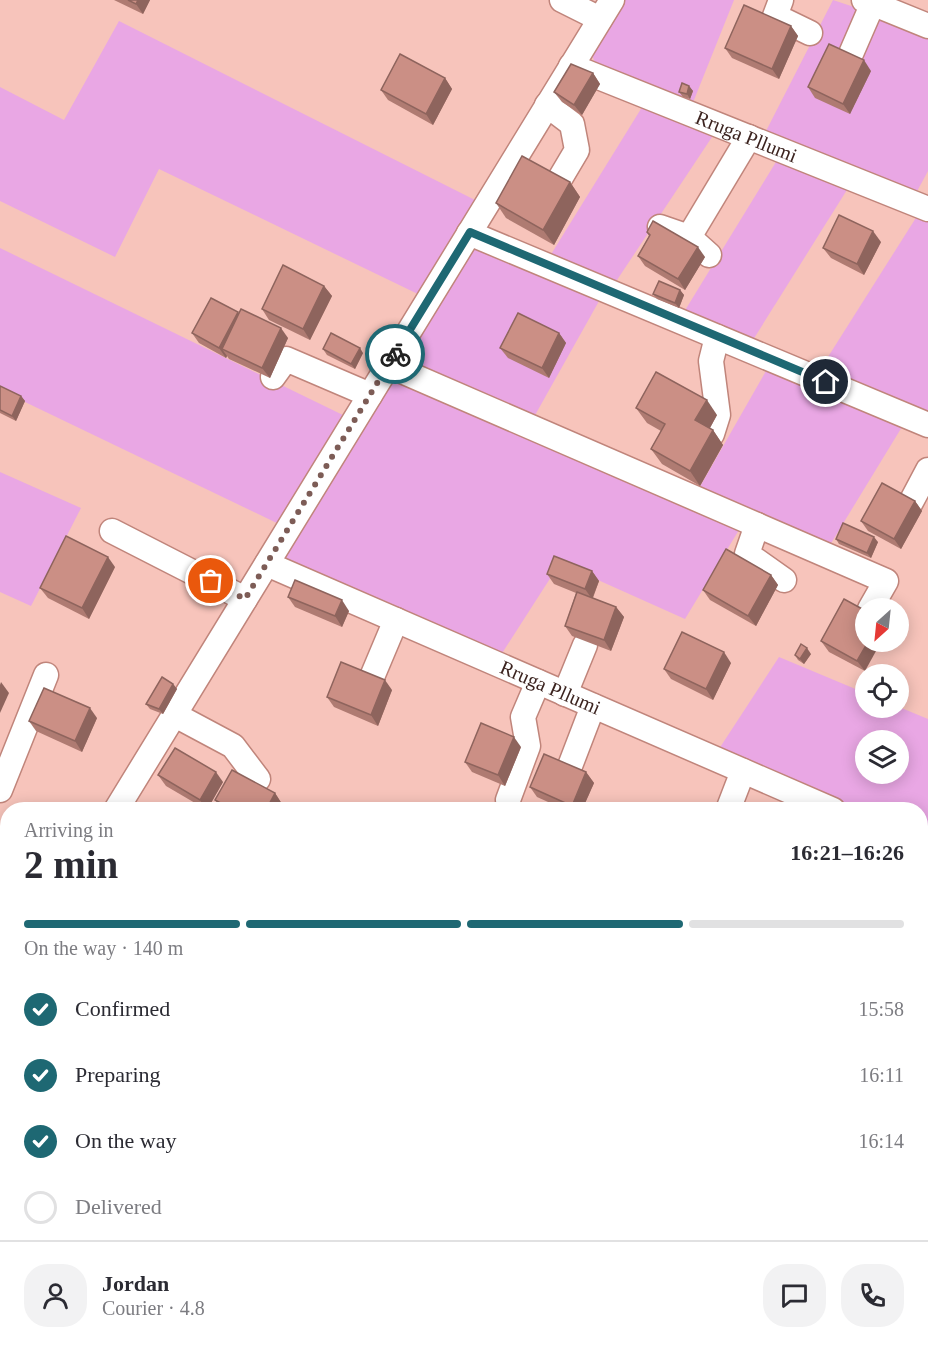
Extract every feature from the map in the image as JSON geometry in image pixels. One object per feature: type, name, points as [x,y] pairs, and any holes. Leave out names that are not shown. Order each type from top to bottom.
[{"type":"street","points":[[121,802],[606,9],[562,0]]},
{"type":"street","points":[[781,0],[775,16],[810,33]]},
{"type":"street","points":[[850,56],[868,2],[928,26]]},
{"type":"street","name":"Rruga Pllumi","points":[[571,66],[925,207]]},
{"type":"street","points":[[547,105],[572,124],[577,150],[558,182]]},
{"type":"street","points":[[689,237],[749,137]]},
{"type":"street","points":[[660,228],[689,237],[709,255]]},
{"type":"street","points":[[470,232],[928,425]]},
{"type":"street","points":[[712,434],[718,415],[711,361],[717,337]]},
{"type":"street","points":[[273,377],[286,359],[370,395]]},
{"type":"street","points":[[388,366],[886,581],[876,598]]},
{"type":"street","points":[[910,504],[928,470]]},
{"type":"street","points":[[758,525],[747,554],[784,580]]},
{"type":"street","points":[[112,531],[245,599]]},
{"type":"street","name":"Rruga Pllumi","points":[[267,564],[814,802]]},
{"type":"street","points":[[372,677],[396,620]]},
{"type":"street","points":[[565,694],[585,645]]},
{"type":"street","points":[[0,790],[46,675]]},
{"type":"street","points":[[508,800],[528,746],[523,717],[538,682]]},
{"type":"street","points":[[570,766],[593,706]]},
{"type":"street","points":[[175,715],[232,746],[258,780]]},
{"type":"street","points":[[731,802],[743,771]]},
{"type":"shaded area","points":[[624,0],[734,0],[692,105],[596,67],[592,54]]},
{"type":"shaded area","points":[[833,0],[854,7],[859,15],[872,21],[882,19],[928,37],[928,171],[915,195],[765,133]]},
{"type":"shaded area","points":[[119,21],[479,202],[422,296],[159,169],[115,257],[0,201],[0,87],[64,120]]},
{"type":"shaded area","points":[[644,104],[716,131],[615,283],[550,256]]},
{"type":"shaded area","points":[[779,157],[850,185],[753,340],[684,312]]},
{"type":"shaded area","points":[[919,213],[928,217],[928,414],[821,368]]},
{"type":"shaded area","points":[[471,246],[603,294],[534,417],[405,362],[404,355]]},
{"type":"shaded area","points":[[0,248],[347,417],[283,526],[0,390]]},
{"type":"shaded area","points":[[770,364],[905,422],[830,545],[698,490]]},
{"type":"shaded area","points":[[394,377],[742,525],[685,619],[560,563],[499,658],[278,562]]},
{"type":"shaded area","points":[[0,472],[81,508],[31,606],[0,592]]},
{"type":"shaded area","points":[[779,657],[855,689],[855,718],[909,718],[909,711],[928,719],[928,802],[832,802],[717,752]]},
{"type":"building","points":[[744,5],[791,26],[772,69],[725,48]]},
{"type":"building","points":[[829,44],[864,60],[843,104],[808,87]]},
{"type":"building","points":[[400,54],[445,78],[426,114],[381,90]]},
{"type":"building","points":[[571,64],[593,73],[574,105],[554,92]]},
{"type":"building","points":[[682,83],[689,86],[687,94],[679,92]]},
{"type":"building","points":[[522,156],[570,182],[543,230],[496,203]]},
{"type":"building","points":[[839,215],[873,231],[857,264],[823,248]]},
{"type":"building","points":[[653,221],[698,247],[678,279],[638,256],[650,235],[647,232]]},
{"type":"building","points":[[283,265],[324,286],[303,329],[262,309]]},
{"type":"building","points":[[659,281],[680,290],[675,303],[653,294]]},
{"type":"building","points":[[211,298],[238,312],[219,348],[192,333]]},
{"type":"building","points":[[241,309],[281,328],[262,368],[222,349]]},
{"type":"building","points":[[518,313],[559,333],[542,368],[500,348]]},
{"type":"building","points":[[331,333],[360,348],[351,364],[323,349]]},
{"type":"building","points":[[656,372],[707,400],[695,420],[713,430],[690,471],[651,449],[665,424],[636,408]]},
{"type":"building","points":[[0,386],[21,396],[12,416],[0,410]]},
{"type":"building","points":[[882,483],[915,501],[894,539],[861,521]]},
{"type":"building","points":[[843,523],[874,537],[867,553],[836,539]]},
{"type":"building","points":[[66,536],[108,557],[82,608],[40,588]]},
{"type":"building","points":[[726,549],[771,575],[748,616],[703,590]]},
{"type":"building","points":[[554,556],[592,571],[585,589],[547,574]]},
{"type":"building","points":[[295,580],[342,600],[335,616],[288,597]]},
{"type":"building","points":[[577,592],[616,607],[604,640],[565,626]]},
{"type":"building","points":[[844,599],[855,605],[855,652],[862,652],[857,661],[821,641]]},
{"type":"building","points":[[682,632],[724,652],[706,689],[664,669]]},
{"type":"building","points":[[801,644],[807,648],[800,659],[795,655]]},
{"type":"building","points":[[341,662],[385,680],[371,715],[327,697]]},
{"type":"building","points":[[162,677],[173,684],[159,709],[146,704]]},
{"type":"building","points":[[44,688],[90,708],[75,741],[29,721]]},
{"type":"building","points":[[481,723],[514,737],[498,775],[465,762]]},
{"type":"building","points":[[175,748],[216,772],[200,800],[158,775]]},
{"type":"building","points":[[544,754],[586,772],[574,802],[563,802],[530,787]]},
{"type":"building","points":[[232,770],[275,793],[270,802],[219,802],[215,800]]},
{"type":"way so far","points":[[211,581],[245,599],[395,354]]},
{"type":"route","points":[[395,354],[470,232],[826,382]]}]
